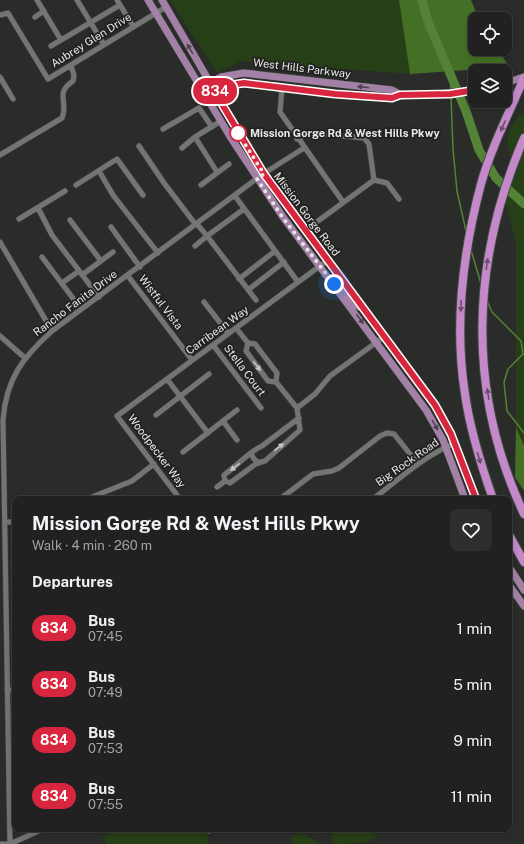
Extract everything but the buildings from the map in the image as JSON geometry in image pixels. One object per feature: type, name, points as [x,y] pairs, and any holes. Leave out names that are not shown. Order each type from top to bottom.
[{"type":"highway","points":[[492,496],[478,454],[470,421],[462,365],[461,301],[465,258],[481,183],[524,77]]},
{"type":"highway","points":[[524,138],[507,177],[490,241],[485,273],[482,318],[485,379],[494,432],[507,474],[524,514]]},
{"type":"highway","points":[[512,540],[524,562]]},
{"type":"main road","name":"Mission Gorge Road","points":[[148,0],[221,121],[260,177],[328,260],[435,405],[455,443],[475,496]]},
{"type":"main road","name":"Mission Gorge Road","points":[[164,3],[210,83],[283,218],[377,342],[426,410],[445,447],[464,496]]},
{"type":"main road","name":"West Hills Parkway","points":[[201,87],[231,74],[258,73],[392,90],[400,95]]},
{"type":"main road","points":[[512,81],[524,77]]},
{"type":"main road","name":"West Hills Parkway","points":[[206,95],[231,85],[244,83],[392,98],[400,95],[450,94],[468,91]]},
{"type":"main road","points":[[340,293],[346,293],[358,306],[362,305]]},
{"type":"main road","points":[[512,572],[524,590]]},
{"type":"main road","points":[[512,589],[524,606]]},
{"type":"street","points":[[37,0],[61,40]]},
{"type":"street","points":[[77,0],[104,43]]},
{"type":"street","points":[[51,46],[90,22],[118,2],[133,26]]},
{"type":"street","name":"Aubrey Glen Drive","points":[[0,15],[8,13],[48,79],[156,12],[164,3]]},
{"type":"street","points":[[35,17],[44,11]]},
{"type":"street","points":[[0,155],[62,118],[65,112],[62,92],[65,86],[72,81],[74,75],[71,66]]},
{"type":"street","points":[[0,77],[13,99]]},
{"type":"street","points":[[282,88],[280,112],[343,202]]},
{"type":"street","points":[[163,130],[199,108],[212,127]]},
{"type":"street","points":[[182,148],[195,137],[221,121]]},
{"type":"street","points":[[297,138],[311,134],[364,138],[369,144],[374,180]]},
{"type":"street","points":[[195,137],[217,172]]},
{"type":"street","points":[[139,146],[164,183],[256,300]]},
{"type":"street","name":"Rancho Fanita Drive","points":[[10,844],[12,753],[7,690],[5,522],[2,476],[5,404],[12,381],[25,358],[52,331],[260,177],[304,148]]},
{"type":"street","points":[[76,185],[117,159],[143,195]]},
{"type":"street","points":[[200,185],[229,164]]},
{"type":"street","points":[[99,171],[113,195],[158,253]]},
{"type":"street","points":[[374,180],[387,184],[399,199]]},
{"type":"street","points":[[318,221],[374,180]]},
{"type":"street","points":[[19,219],[65,191]]},
{"type":"street","points":[[234,196],[298,282]]},
{"type":"street","points":[[38,208],[52,235],[99,297]]},
{"type":"street","points":[[195,246],[244,209]]},
{"type":"street","points":[[70,220],[101,261]]},
{"type":"street","points":[[111,227],[140,267]]},
{"type":"street","points":[[0,242],[52,331]]},
{"type":"street","points":[[239,279],[275,251]]},
{"type":"street","points":[[62,283],[101,261],[113,252]]},
{"type":"street","points":[[42,257],[75,300]]},
{"type":"street","name":"Carribean Way","points":[[117,416],[328,260]]},
{"type":"street","points":[[248,290],[284,262]]},
{"type":"street","name":"Wistful Vista","points":[[128,276],[192,360]]},
{"type":"street","points":[[204,302],[228,334]]},
{"type":"street","points":[[236,328],[248,343],[255,344],[276,372],[276,382]]},
{"type":"street","points":[[0,336],[25,358]]},
{"type":"street","points":[[297,408],[315,394],[330,376],[385,336]]},
{"type":"street","points":[[225,481],[230,483],[259,463],[265,461],[300,430],[297,408],[276,382],[268,380],[258,368],[246,351],[248,343]]},
{"type":"street","name":"Stella Court","points":[[213,345],[261,408]]},
{"type":"street","points":[[156,415],[210,374]]},
{"type":"street","points":[[166,379],[208,433]]},
{"type":"street","points":[[183,452],[237,410]]},
{"type":"street","name":"Woodpecker Way","points":[[117,416],[178,496]]},
{"type":"street","points":[[225,481],[224,475],[251,454],[256,448],[262,446],[299,420]]},
{"type":"street","points":[[223,421],[237,440]]},
{"type":"street","points":[[284,496],[313,474],[332,471],[339,468],[380,436],[387,433],[394,434],[418,464]]},
{"type":"street","name":"Big Rock Road","points":[[377,496],[418,464],[445,447],[455,443]]},
{"type":"street","points":[[251,454],[259,463]]},
{"type":"street","points":[[94,496],[132,481],[154,464]]},
{"type":"street","points":[[217,487],[225,481]]},
{"type":"street","points":[[5,522],[12,522]]},
{"type":"street","points":[[7,690],[12,690]]},
{"type":"street","points":[[0,844],[10,844],[36,832]]},
{"type":"green space","points":[[170,0],[399,0],[410,74],[241,61],[217,73]]},
{"type":"green space","points":[[399,0],[471,0],[476,12],[468,12],[468,56],[502,56],[507,64],[468,64],[468,70],[410,74]]},
{"type":"green space","points":[[524,112],[524,446],[516,427],[516,243],[506,203],[514,163],[507,147],[509,131],[519,115]]},
{"type":"green space","points":[[516,427],[524,446],[524,491],[515,477]]},
{"type":"green space","points":[[113,832],[205,832],[210,844],[107,844],[102,837]]},
{"type":"green space","points":[[299,832],[322,844],[292,844],[291,838]]},
{"type":"green space","points":[[332,832],[374,832],[377,836],[375,839],[365,842],[333,844]]},
{"type":"waterway","points":[[422,0],[428,22],[466,111],[479,150],[496,178],[524,204]]},
{"type":"waterway","points":[[450,76],[451,90]]},
{"type":"waterway","points":[[451,96],[453,149],[457,191],[466,231]]},
{"type":"waterway","points":[[471,250],[482,287]]},
{"type":"waterway","points":[[487,301],[492,312],[521,341],[523,354],[508,369],[504,382],[507,411],[524,433]]},
{"type":"bus line","name":"834","points":[[468,91],[450,94],[400,95],[392,98],[335,94],[244,83],[231,85],[214,91],[227,115],[275,190],[381,330],[435,405],[451,434],[475,496]]},
{"type":"place","name":"Mission Gorge Rd & West Hills Pkwy","points":[[238,133]]},
{"type":"route","points":[[238,133],[264,174],[257,179],[283,218],[334,284]]}]
